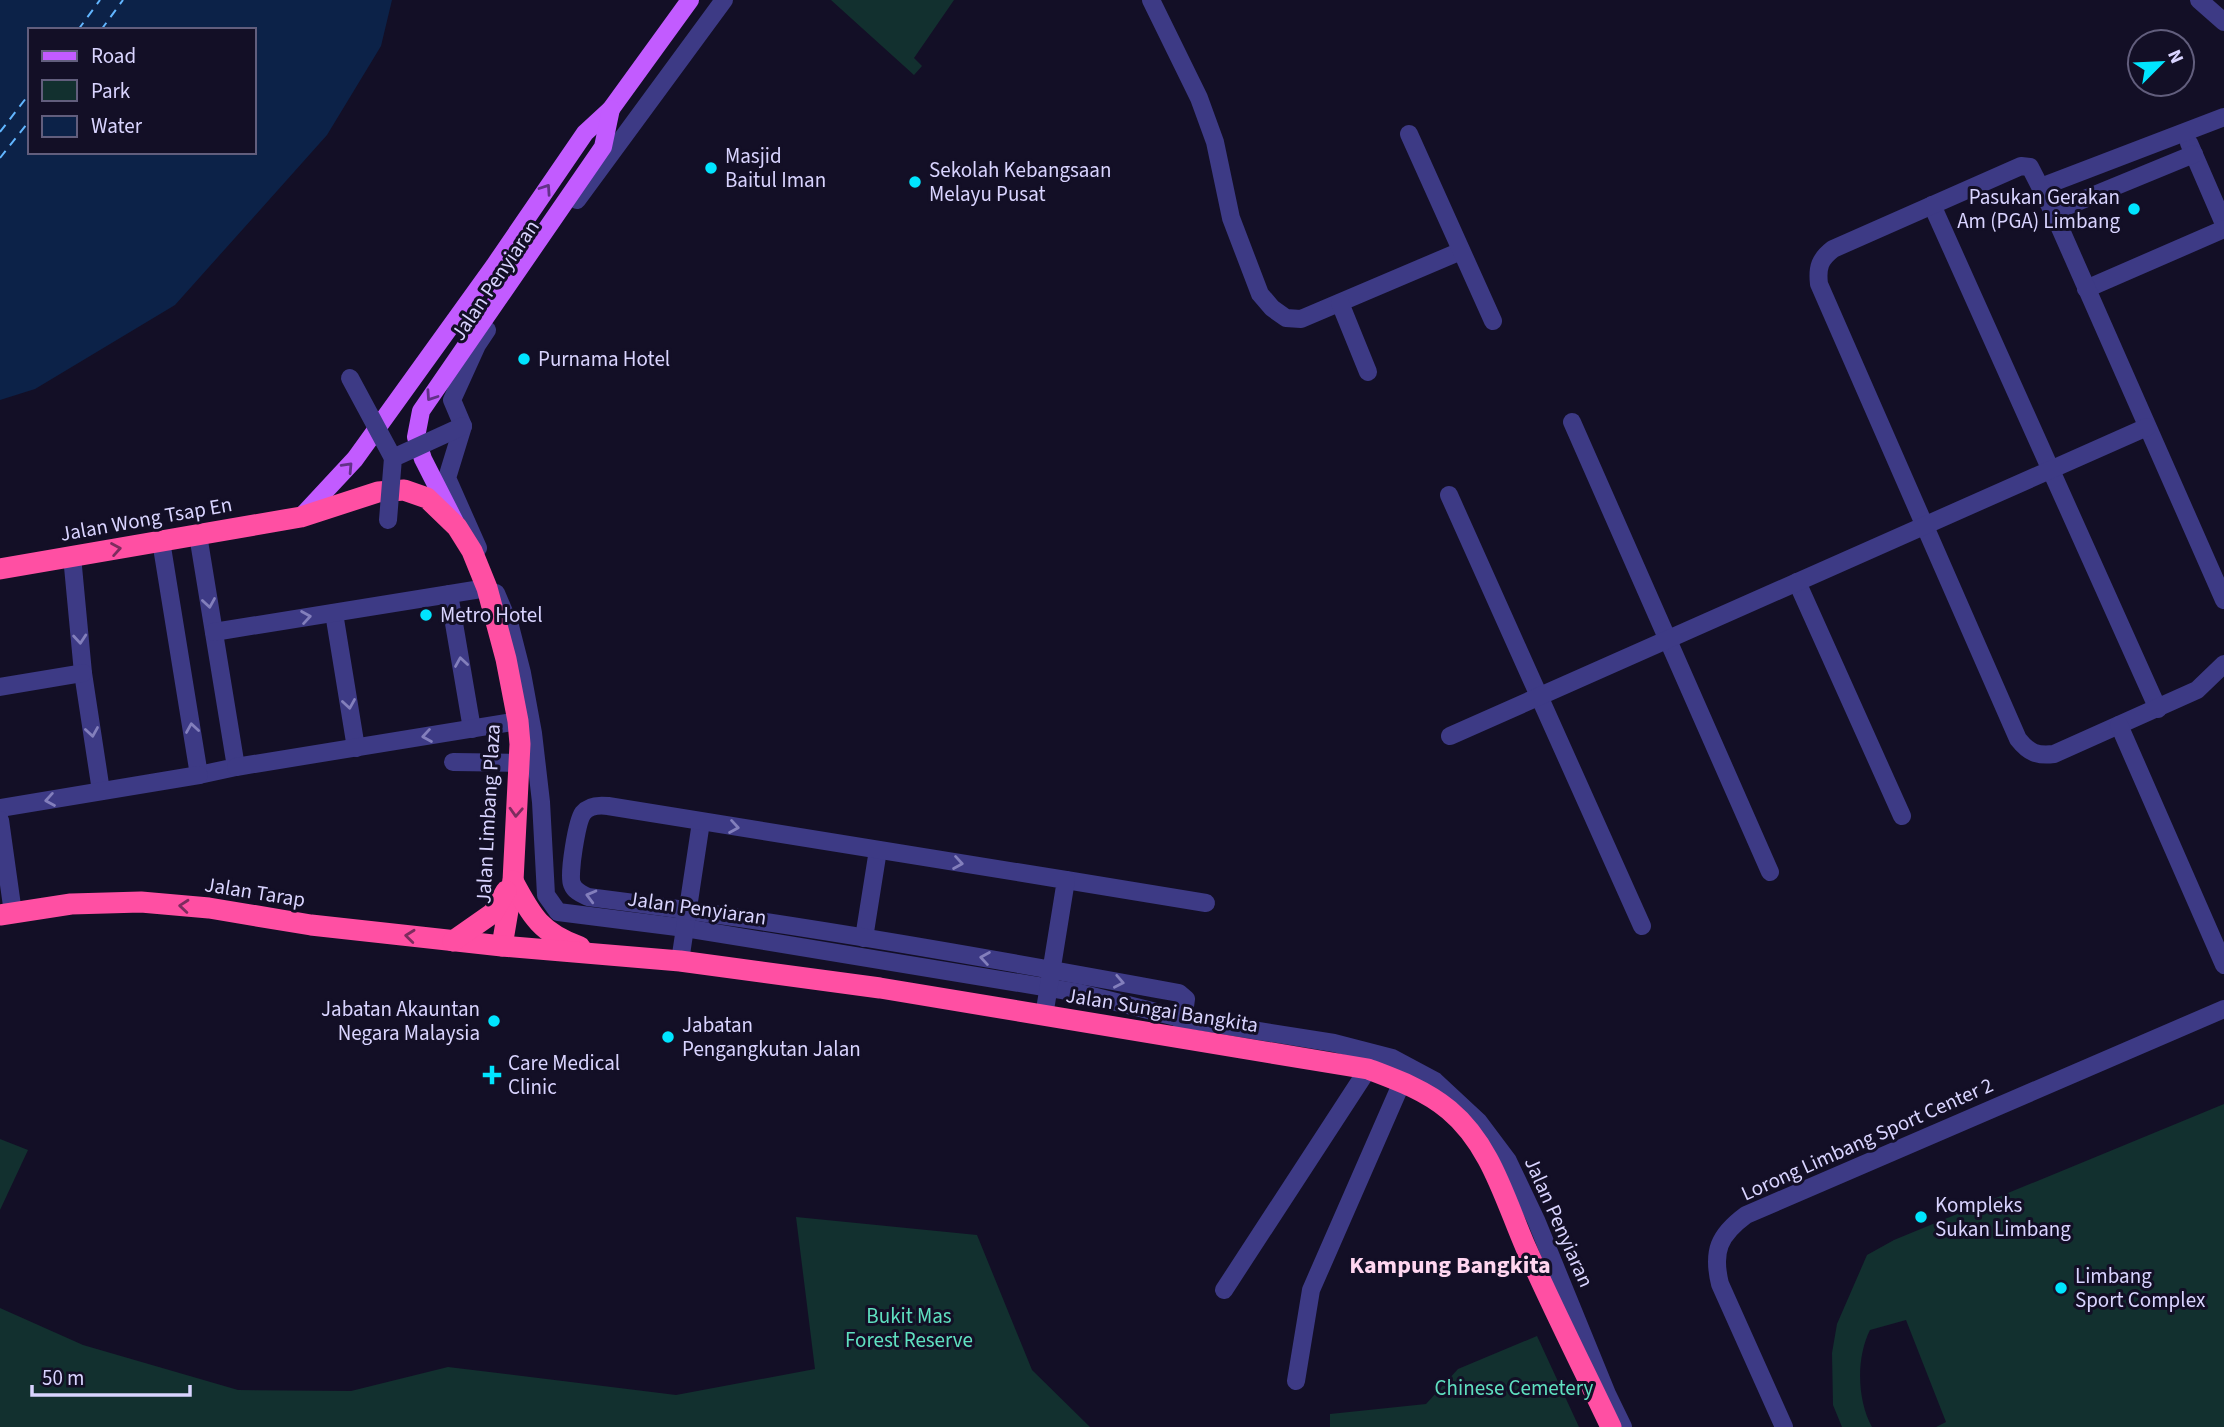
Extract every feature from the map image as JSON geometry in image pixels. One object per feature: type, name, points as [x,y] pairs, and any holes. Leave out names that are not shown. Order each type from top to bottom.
[{"type":"highway","name":"Jalan Wong Tsap En","points":[[0,569],[301,517],[378,492],[404,490],[427,498],[457,527]]},
{"type":"highway","name":"Jalan Limbang Plaza","points":[[457,527],[472,551],[486,588],[506,659],[518,721],[519,763],[513,881],[502,946]]},
{"type":"highway","points":[[453,941],[493,913],[513,881],[540,926],[561,940],[599,954]]},
{"type":"highway","name":"Jalan Tarap","points":[[6,914],[71,905],[141,902],[209,908],[311,925],[502,946]]},
{"type":"highway","name":"Jalan Sungai Bangkita","points":[[502,946],[680,961],[880,988],[1076,1021],[1182,1028],[1368,1069],[1414,1087],[1449,1110],[1478,1141],[1611,1427]]},
{"type":"main road","points":[[301,517],[355,459],[494,266],[585,133],[611,109],[690,0]]},
{"type":"main road","points":[[457,527],[423,459],[416,437],[421,411],[603,147],[611,109]]},
{"type":"street","name":"Jalan Penyiaran","points":[[724,0],[587,186],[477,345],[452,400],[463,426],[447,478],[510,626],[522,673],[533,733],[541,802],[547,895],[558,912],[686,919],[1049,988],[1081,984]]},
{"type":"street","points":[[1151,0],[1199,98],[1215,142],[1231,218],[1260,294],[1272,308],[1286,318],[1301,319],[1461,251]]},
{"type":"street","points":[[2199,0],[2224,22]]},
{"type":"street","points":[[2041,187],[2224,117]]},
{"type":"street","points":[[2086,289],[2224,227],[2185,133]]},
{"type":"street","points":[[1409,134],[1493,321]]},
{"type":"street","points":[[2053,212],[2194,153]]},
{"type":"street","points":[[2224,600],[2053,212],[2030,167],[2021,166],[1833,249],[1822,257],[1817,270],[1819,284],[2018,739],[2027,751],[2040,756],[2054,754],[2158,709],[2197,690],[2224,664]]},
{"type":"street","points":[[1933,205],[2158,709]]},
{"type":"street","points":[[1340,303],[1368,372]]},
{"type":"street","points":[[350,379],[393,458],[388,520]]},
{"type":"street","points":[[1572,422],[1770,872]]},
{"type":"street","points":[[393,458],[463,426]]},
{"type":"street","points":[[1450,736],[2147,427]]},
{"type":"street","points":[[1449,495],[1642,926]]},
{"type":"street","points":[[198,535],[236,767]]},
{"type":"street","points":[[161,541],[199,775]]},
{"type":"street","points":[[72,556],[83,673],[101,791]]},
{"type":"street","points":[[1797,582],[1902,817]]},
{"type":"street","points":[[214,632],[486,588]]},
{"type":"street","points":[[449,594],[472,729]]},
{"type":"street","points":[[334,613],[356,748]]},
{"type":"street","points":[[0,687],[83,673]]},
{"type":"street","points":[[0,808],[518,721]]},
{"type":"street","points":[[2119,725],[2224,964]]},
{"type":"street","points":[[453,762],[519,763]]},
{"type":"street","points":[[1182,1028],[1186,999],[1179,993],[1081,984],[1052,969],[864,938],[686,919],[588,898],[578,893],[572,884],[570,873],[579,821],[583,812],[591,806],[608,806],[1206,903]]},
{"type":"street","points":[[0,820],[6,914]]},
{"type":"street","points":[[680,961],[701,822]]},
{"type":"street","points":[[864,938],[878,850]]},
{"type":"street","points":[[1044,1016],[1066,880]]},
{"type":"street","points":[[1076,1021],[1081,984]]},
{"type":"street","name":"Lorong Limbang Sport Center 2","points":[[1784,1427],[1720,1284],[1715,1264],[1719,1244],[1730,1227],[1746,1215],[2224,1009]]},
{"type":"street","name":"Jalan Penyiaran","points":[[1182,1028],[1335,1043],[1392,1058],[1435,1081],[1478,1121],[1508,1161],[1536,1220],[1623,1427]]},
{"type":"street","points":[[1224,1290],[1368,1069]]},
{"type":"street","points":[[1296,1381],[1311,1290],[1402,1082]]},
{"type":"green space","points":[[831,0],[954,0],[914,58],[922,66],[914,75]]},
{"type":"green space","name":"Limbang Sport Complex","points":[[2224,1104],[2224,1427],[1936,1427],[1946,1422],[1906,1320],[1870,1330],[1862,1353],[1860,1379],[1863,1404],[1872,1427],[1842,1427],[1833,1405],[1832,1353],[1837,1324],[1867,1255],[1894,1240]]},
{"type":"green space","points":[[0,1139],[28,1150],[0,1210]]},
{"type":"green space","name":"Bukit Mas Forest Reserve","points":[[796,1217],[977,1235],[1032,1370],[1090,1427],[0,1427],[0,1308],[83,1345],[238,1390],[351,1391],[448,1367],[676,1395],[815,1369]]},
{"type":"green space","name":"Chinese Cemetery","points":[[1537,1336],[1579,1427],[1330,1427],[1330,1414],[1426,1404],[1458,1369]]},
{"type":"water","points":[[0,0],[392,0],[381,46],[327,135],[175,305],[35,389],[0,400]]},
{"type":"ferry route","points":[[79,28],[100,0]]},
{"type":"ferry route","points":[[102,28],[123,0]]},
{"type":"ferry route","points":[[0,132],[28,96]]},
{"type":"ferry route","points":[[0,158],[28,123]]},
{"type":"place","name":"Masjid Baitul Iman","points":[[711,168]]},
{"type":"place","name":"Sekolah Kebangsaan Melayu Pusat","points":[[915,182]]},
{"type":"place","name":"Pasukan Gerakan Am (PGA) Limbang","points":[[2134,209]]},
{"type":"place","name":"Purnama Hotel","points":[[524,359]]},
{"type":"place","name":"Metro Hotel","points":[[426,615]]},
{"type":"place","name":"Jabatan Akauntan Negara Malaysia","points":[[494,1021]]},
{"type":"place","name":"Jabatan Pengangkutan Jalan","points":[[668,1037]]},
{"type":"place","name":"Care Medical Clinic","points":[[492,1075]]},
{"type":"place","name":"Kompleks Sukan Limbang","points":[[1921,1217]]},
{"type":"place","name":"Limbang Sport Complex","points":[[2061,1288]]},
{"type":"district","name":"Kampung Bangkita","points":[[1450,1265]]}]
